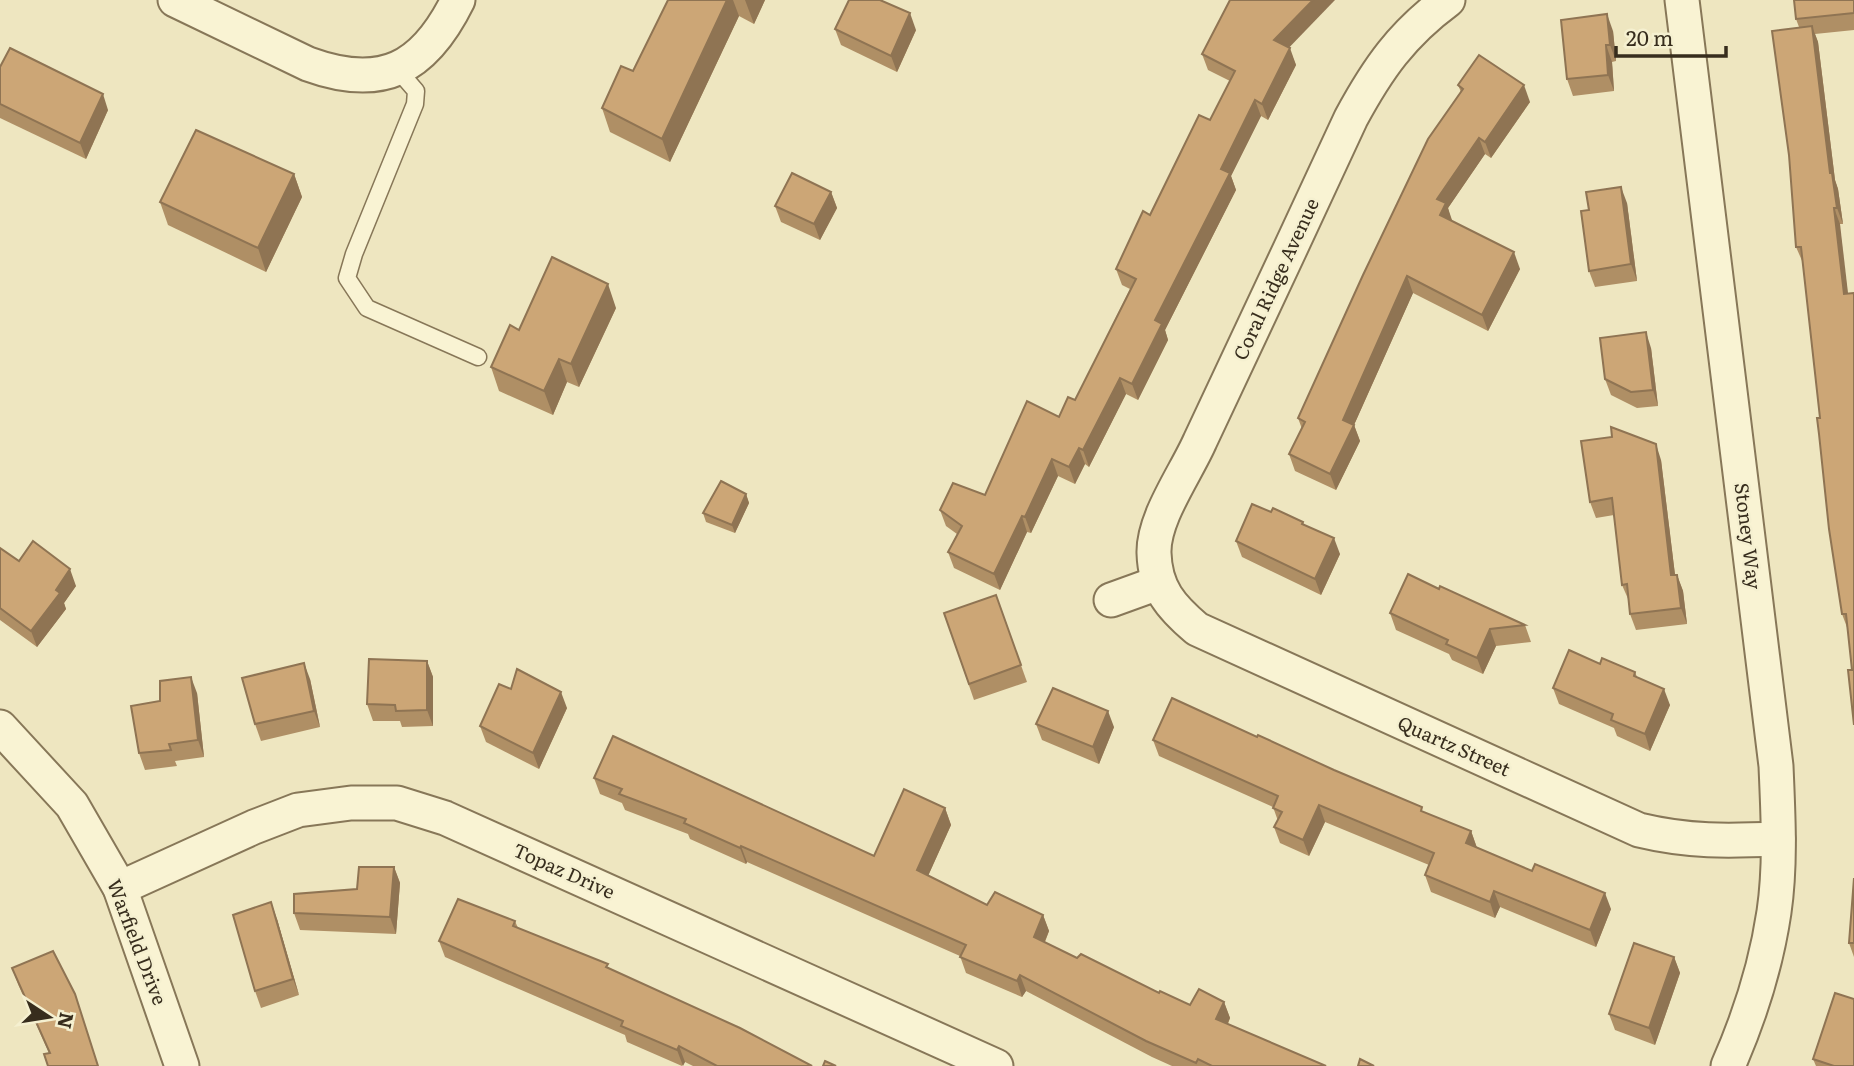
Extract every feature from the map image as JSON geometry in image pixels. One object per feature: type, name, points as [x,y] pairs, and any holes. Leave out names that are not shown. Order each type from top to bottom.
[{"type":"street","points":[[175,0],[308,64],[329,71],[366,76],[394,71],[424,51],[446,24],[458,0]]},
{"type":"street","name":"Coral Ridge Avenue","points":[[1158,583],[1154,552],[1160,521],[1192,459],[1351,118],[1373,78],[1399,42],[1448,0]]},
{"type":"street","name":"Stoney Way","points":[[1682,0],[1776,766],[1778,839],[1774,910],[1764,967],[1747,1023],[1728,1066]]},
{"type":"street","points":[[1111,600],[1158,583]]},
{"type":"street","name":"Quartz Street","points":[[1158,583],[1173,610],[1196,629],[1639,830],[1710,842],[1778,839]]},
{"type":"street","name":"Warfield Drive","points":[[0,727],[72,805],[120,888],[182,1066]]},
{"type":"street","name":"Topaz Drive","points":[[120,888],[298,810],[351,803],[397,803],[445,818],[996,1066]]},
{"type":"lane","points":[[394,71],[416,91],[415,104],[354,254],[347,278],[367,308],[478,357]]},
{"type":"building","points":[[668,0],[727,0],[662,139],[602,108],[621,66],[633,71]]},
{"type":"building","points":[[849,0],[880,0],[910,13],[891,56],[835,29]]},
{"type":"building","points":[[1230,0],[1313,0],[1274,40],[1290,48],[1262,104],[1255,100],[1221,169],[1230,173],[1155,320],[1162,324],[1132,384],[1120,378],[1083,450],[1079,448],[1069,467],[1052,459],[994,574],[948,552],[962,526],[940,510],[953,483],[985,495],[1027,401],[1059,417],[1068,397],[1075,400],[1136,279],[1116,269],[1143,211],[1150,215],[1199,115],[1210,120],[1235,71],[1202,54]]},
{"type":"building","points":[[1794,0],[1854,0],[1854,13],[1796,19]]},
{"type":"building","points":[[1607,14],[1610,45],[1606,45],[1608,75],[1567,79],[1561,20]]},
{"type":"building","points":[[1812,26],[1830,173],[1837,208],[1834,208],[1844,294],[1854,293],[1854,725],[1846,614],[1842,614],[1829,529],[1801,247],[1796,247],[1789,155],[1772,31]]},
{"type":"building","points":[[10,48],[103,94],[80,143],[0,104],[0,67]]},
{"type":"building","points":[[1479,55],[1524,85],[1485,142],[1479,138],[1437,199],[1446,203],[1440,215],[1514,252],[1482,315],[1407,276],[1343,420],[1354,425],[1330,474],[1289,454],[1305,422],[1298,418],[1428,139],[1463,89],[1458,85]]},
{"type":"building","points":[[196,130],[294,174],[258,248],[160,202]]},
{"type":"building","points":[[792,173],[831,192],[814,224],[775,206]]},
{"type":"building","points":[[1621,187],[1631,264],[1589,271],[1581,211],[1589,210],[1586,192]]},
{"type":"building","points":[[552,257],[608,284],[571,364],[559,359],[544,391],[491,367],[510,325],[519,330]]},
{"type":"building","points":[[1646,332],[1653,390],[1631,392],[1605,379],[1600,338]]},
{"type":"building","points":[[1611,427],[1656,444],[1671,575],[1677,575],[1681,608],[1630,614],[1627,584],[1622,585],[1612,498],[1590,502],[1581,441],[1612,437]]},
{"type":"building","points":[[721,481],[746,494],[732,525],[703,513]]},
{"type":"building","points":[[1252,504],[1271,512],[1273,508],[1334,538],[1315,579],[1236,541]]},
{"type":"building","points":[[33,541],[70,569],[56,590],[60,593],[31,631],[0,608],[0,548],[19,561]]},
{"type":"building","points":[[1408,574],[1525,625],[1490,629],[1477,658],[1446,644],[1448,640],[1390,613]]},
{"type":"building","points":[[996,595],[1021,665],[969,684],[944,613]]},
{"type":"building","points":[[1569,650],[1600,664],[1602,658],[1635,672],[1634,676],[1664,689],[1645,734],[1611,720],[1613,714],[1553,688]]},
{"type":"building","points":[[369,659],[427,661],[427,710],[396,711],[395,705],[367,704]]},
{"type":"building","points":[[304,663],[314,711],[255,724],[242,678]]},
{"type":"building","points":[[517,669],[561,692],[533,753],[480,726],[499,684],[511,689]]},
{"type":"building","points":[[191,677],[198,740],[169,744],[171,750],[139,753],[131,706],[160,701],[160,681]]},
{"type":"building","points":[[1053,688],[1108,711],[1093,747],[1036,724]]},
{"type":"building","points":[[1172,698],[1471,831],[1466,843],[1532,871],[1535,864],[1605,893],[1590,930],[1494,891],[1490,902],[1425,875],[1434,853],[1319,805],[1303,840],[1274,827],[1282,812],[1273,808],[1278,796],[1153,740]]},
{"type":"building","points":[[613,736],[874,856],[904,789],[945,808],[917,870],[987,905],[995,892],[1043,915],[1034,937],[1077,958],[1081,954],[1159,993],[1160,991],[1190,1005],[1199,989],[1224,1002],[1216,1019],[1326,1066],[1212,1066],[1198,1059],[1196,1063],[1146,1041],[1020,975],[1017,981],[960,957],[966,945],[684,823],[686,819],[619,794],[622,789],[594,778]]},
{"type":"building","points":[[359,867],[394,867],[390,917],[294,913],[294,894],[357,889]]},
{"type":"building","points":[[1854,878],[1854,943],[1849,943]]},
{"type":"building","points":[[458,899],[515,921],[513,926],[608,964],[606,967],[740,1028],[812,1066],[717,1066],[679,1046],[677,1050],[621,1026],[623,1021],[439,941]]},
{"type":"building","points":[[271,902],[293,979],[255,991],[233,915]]},
{"type":"building","points":[[1634,943],[1674,957],[1649,1028],[1609,1014]]},
{"type":"building","points":[[53,951],[75,994],[98,1066],[48,1066],[44,1054],[50,1053],[12,968]]},
{"type":"building","points":[[1835,993],[1854,999],[1854,1066],[1834,1066],[1813,1059]]},
{"type":"building","points":[[1360,1059],[1374,1066],[1358,1066]]},
{"type":"building","points":[[825,1061],[836,1066],[823,1066]]}]
